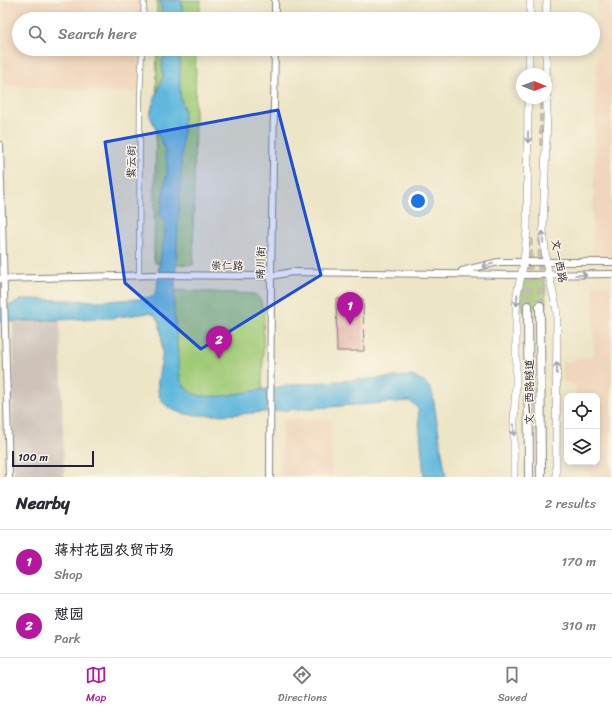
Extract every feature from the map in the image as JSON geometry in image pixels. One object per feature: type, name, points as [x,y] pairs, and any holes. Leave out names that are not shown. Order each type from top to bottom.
[{"type":"highway","name":"文一西路隧道","points":[[528,306],[529,477]]},
{"type":"highway","name":"文一西路隧道","points":[[540,306],[541,477]]},
{"type":"main road","points":[[530,0],[530,12]]},
{"type":"main road","points":[[546,0],[546,12]]},
{"type":"main road","points":[[529,56],[529,68]]},
{"type":"main road","name":"文一西路","points":[[546,56],[547,116],[543,230],[546,262],[557,311],[556,477]]},
{"type":"main road","points":[[514,477],[516,312],[517,294],[524,262],[527,230],[528,104]]},
{"type":"street","points":[[143,12],[144,0]]},
{"type":"street","points":[[275,0],[275,12]]},
{"type":"street","name":"紫云街","points":[[139,276],[140,97],[142,56]]},
{"type":"street","name":"晴川街","points":[[270,477],[271,276],[275,56]]},
{"type":"street","points":[[0,145],[1,279],[4,303],[9,477]]},
{"type":"street","name":"崇仁路","points":[[453,274],[498,262],[612,262]]},
{"type":"street","name":"崇仁路","points":[[1,279],[156,275],[271,276],[292,272],[521,275],[612,274]]},
{"type":"highlighted area","points":[[278,110],[321,275],[201,349],[125,283],[105,142]]},
{"type":"shaded area","points":[[4,0],[140,0],[140,12],[12,12],[12,56],[139,56],[137,93],[4,85],[3,46],[5,25]]},
{"type":"shaded area","points":[[598,0],[612,0],[612,258],[592,258],[597,56],[600,56],[600,12],[598,12]]},
{"type":"shaded area","points":[[593,285],[612,285],[612,477],[589,477],[590,465],[600,465],[600,393],[576,393],[574,385],[562,381],[562,363],[594,356]]},
{"type":"shaded area","points":[[60,318],[64,477],[14,477],[12,395],[14,364],[13,320]]},
{"type":"shaded area","points":[[282,419],[332,420],[331,477],[281,475]]},
{"type":"green space","points":[[157,0],[201,0],[200,12],[157,12]]},
{"type":"green space","points":[[157,56],[196,56],[193,265],[155,263]]},
{"type":"green space","points":[[526,279],[543,279],[545,281],[546,312],[537,307],[531,307],[522,312],[522,291]]},
{"type":"green space","points":[[171,290],[254,294],[260,299],[264,312],[262,395],[217,400],[190,396],[178,383]]},
{"type":"water","points":[[160,0],[182,0],[182,12],[162,12]]},
{"type":"water","points":[[165,56],[180,56],[180,96],[184,109],[174,308],[180,379],[184,385],[188,390],[198,395],[223,396],[297,384],[411,376],[415,377],[428,385],[432,391],[446,477],[424,477],[418,409],[409,401],[234,414],[185,414],[170,408],[160,398],[158,392],[158,379],[162,358],[162,343],[160,325],[153,314],[149,313],[111,318],[0,322],[0,306],[13,304],[20,300],[104,301],[139,299],[154,295],[157,289],[159,265],[165,233],[165,223],[160,214],[167,170],[163,145],[150,116],[163,76],[162,60]]},
{"type":"building","points":[[336,299],[363,299],[364,351],[337,351]]},
{"type":"tunnel","points":[[543,104],[543,146]]},
{"type":"tunnel","points":[[528,306],[529,237]]},
{"type":"tunnel","points":[[540,306],[542,237]]},
{"type":"place","name":"蒋村花园农贸市场","points":[[350,325]]},
{"type":"place","name":"憇园","points":[[219,359]]}]
